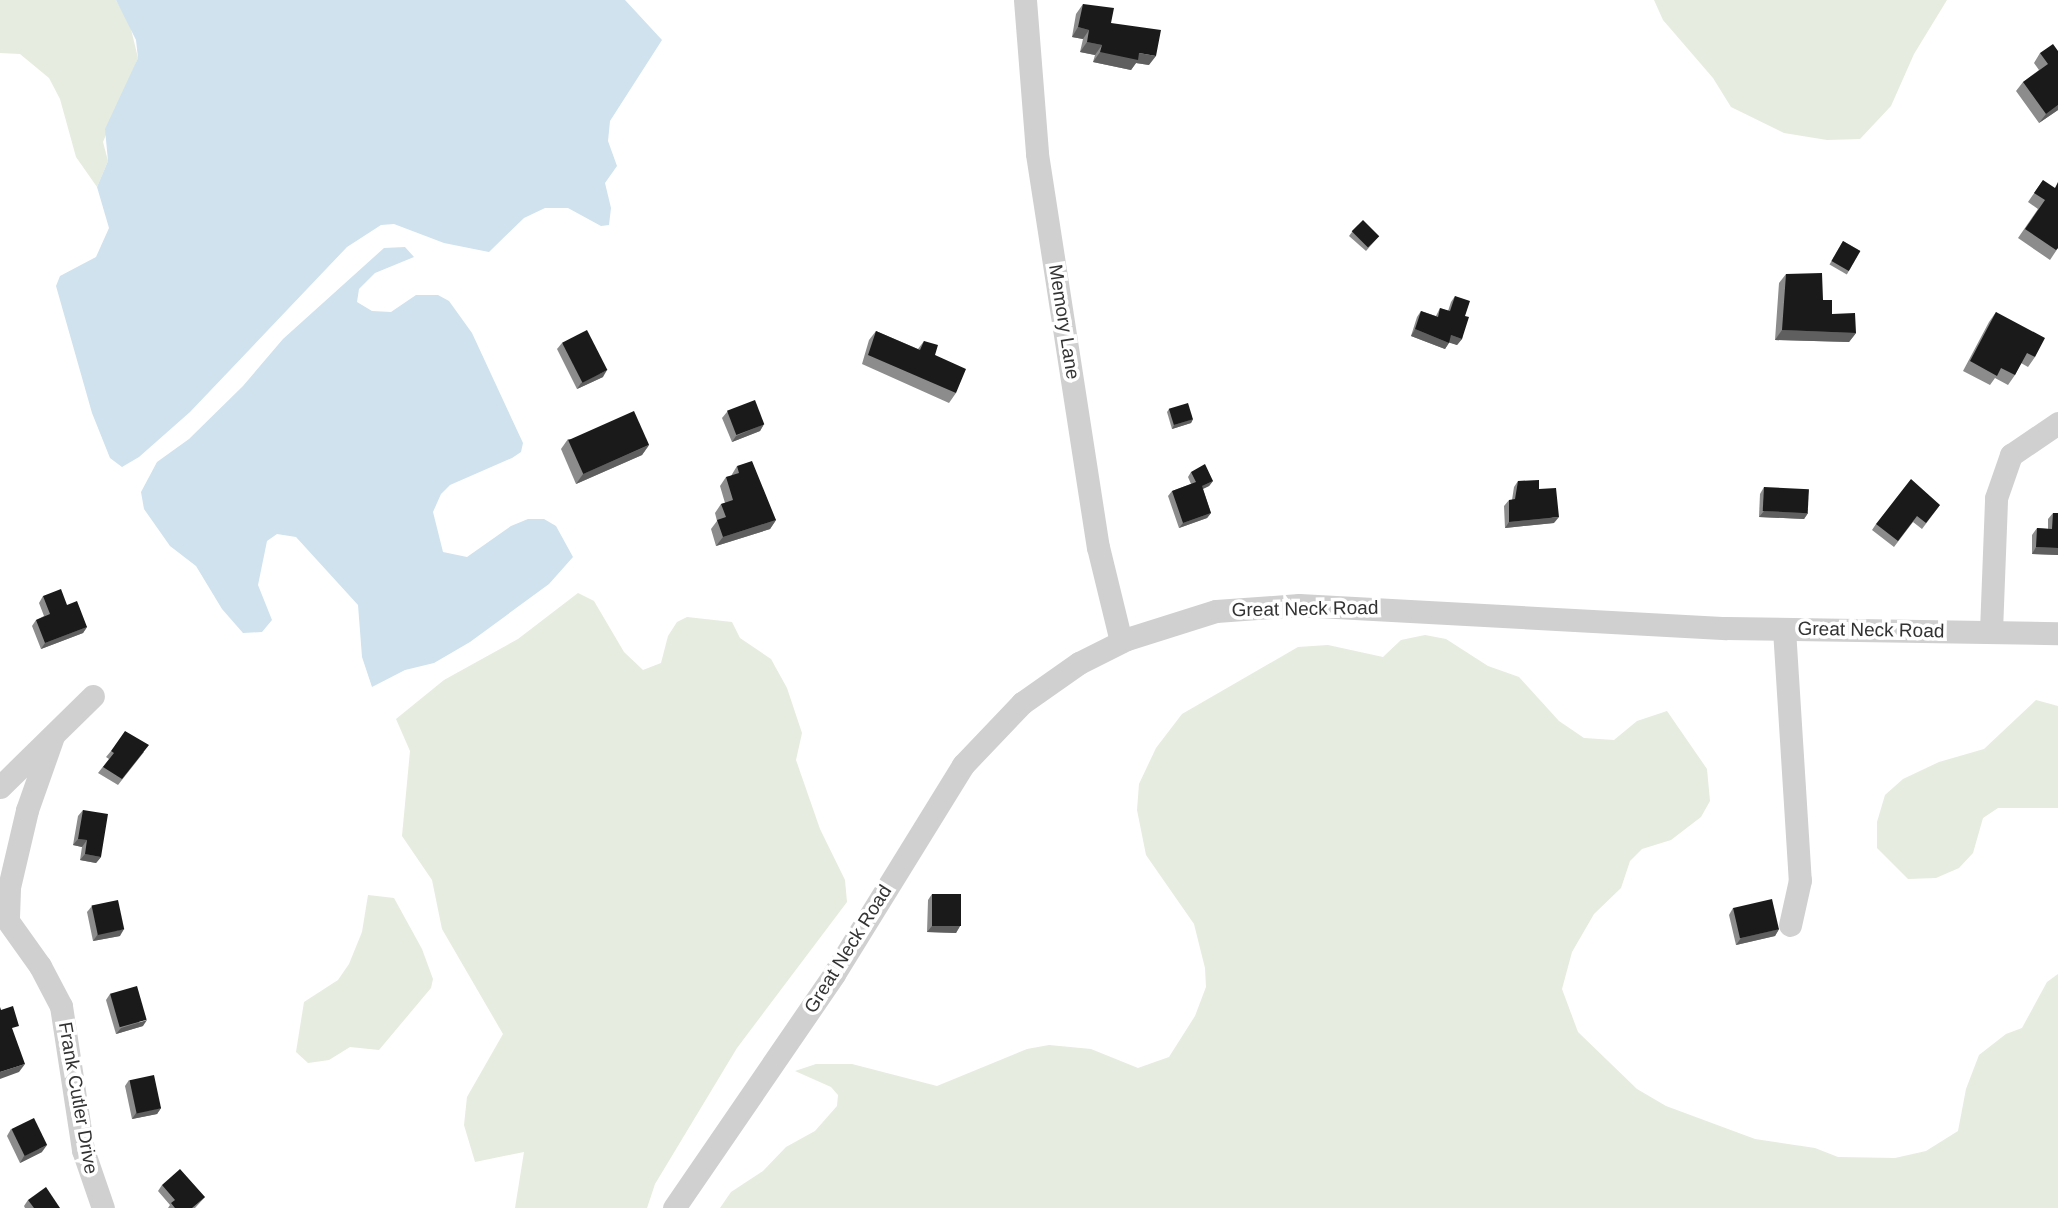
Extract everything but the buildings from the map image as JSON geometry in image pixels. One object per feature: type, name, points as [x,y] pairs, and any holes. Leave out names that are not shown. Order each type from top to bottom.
[{"type":"street","name":"Memory Lane","points":[[1025,0],[1025,43],[1039,167],[1098,547],[1121,641]]},
{"type":"street","points":[[1991,631],[1996,498],[2011,456],[2058,423]]},
{"type":"street","name":"Great Neck Road","points":[[674,1208],[840,965],[964,765],[1022,703],[1079,663],[1121,641],[1199,614],[1283,605],[1784,629],[2058,633]]},
{"type":"street","points":[[1784,629],[1800,880],[1790,925]]},
{"type":"street","points":[[0,787],[93,696]]},
{"type":"street","name":"Frank Cutler Drive","points":[[53,736],[27,810],[4,914],[61,1006],[83,1150],[103,1208]]},
{"type":"shaded area","points":[[0,0],[116,0],[130,25],[138,58],[103,142],[108,161],[97,187],[76,157],[60,99],[49,78],[20,54],[0,53]]},
{"type":"shaded area","points":[[1654,0],[1947,0],[1914,54],[1891,106],[1860,139],[1827,140],[1784,133],[1731,107],[1713,78],[1663,20]]},
{"type":"shaded area","points":[[578,593],[594,601],[624,652],[643,670],[661,663],[668,636],[677,622],[687,617],[732,622],[740,638],[771,659],[787,688],[802,733],[796,760],[820,829],[845,880],[847,902],[737,1048],[655,1184],[647,1208],[515,1208],[524,1152],[475,1162],[464,1125],[467,1097],[503,1034],[442,929],[432,880],[402,836],[410,751],[396,719],[444,680],[518,639]]},
{"type":"shaded area","points":[[1425,635],[1446,639],[1488,666],[1519,677],[1559,721],[1584,738],[1614,740],[1637,721],[1667,711],[1707,769],[1710,801],[1701,817],[1671,840],[1642,849],[1630,861],[1621,888],[1594,914],[1572,952],[1562,989],[1578,1032],[1637,1089],[1666,1106],[1755,1139],[1815,1148],[1838,1157],[1895,1158],[1926,1151],[1958,1131],[1966,1089],[1979,1055],[2006,1034],[2022,1028],[2047,982],[2058,974],[2058,1208],[720,1208],[731,1192],[763,1171],[786,1147],[815,1131],[837,1106],[838,1095],[831,1087],[795,1071],[816,1064],[852,1064],[937,1086],[1027,1049],[1049,1045],[1091,1049],[1138,1068],[1169,1057],[1195,1016],[1206,987],[1205,968],[1194,924],[1146,855],[1137,810],[1139,784],[1156,748],[1182,714],[1298,647],[1328,645],[1383,657],[1401,640]]},
{"type":"shaded area","points":[[2036,700],[2058,706],[2058,808],[1998,808],[1983,818],[1973,853],[1959,868],[1936,878],[1908,879],[1877,848],[1877,822],[1885,795],[1903,779],[1939,762],[1984,749]]},
{"type":"shaded area","points":[[368,895],[394,898],[422,949],[433,979],[431,988],[379,1050],[350,1047],[329,1060],[308,1063],[296,1052],[304,1002],[338,980],[349,964],[362,932]]},
{"type":"water","points":[[116,0],[625,0],[662,40],[610,121],[608,141],[617,166],[605,183],[611,208],[609,225],[601,226],[568,208],[545,208],[524,218],[489,252],[444,243],[394,224],[381,225],[347,247],[190,412],[139,457],[122,467],[110,458],[92,413],[56,286],[60,276],[96,257],[109,228],[97,187],[108,161],[105,129],[138,58],[136,40]]},
{"type":"water","points":[[405,247],[414,257],[375,273],[359,289],[357,302],[372,311],[391,312],[416,295],[438,295],[449,301],[472,333],[523,443],[521,452],[512,458],[450,485],[441,494],[433,512],[443,552],[467,557],[511,526],[528,519],[544,519],[556,526],[573,557],[549,584],[470,642],[434,663],[405,670],[372,687],[362,657],[358,605],[296,537],[277,534],[267,541],[258,585],[272,620],[262,632],[243,633],[222,609],[196,566],[170,546],[144,509],[141,492],[157,462],[189,439],[243,386],[283,339],[384,248]]}]
